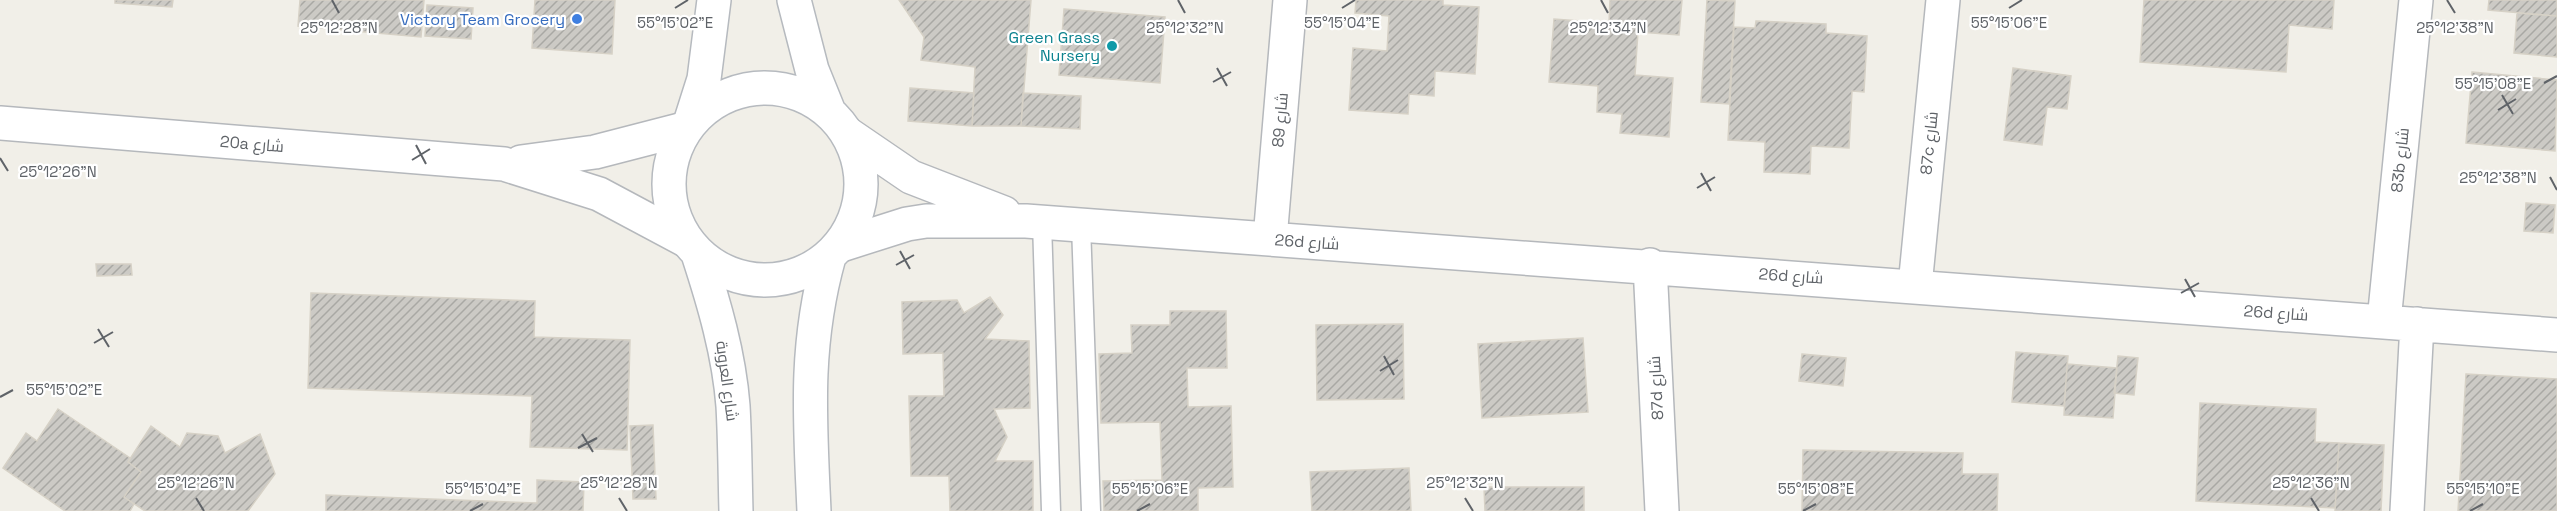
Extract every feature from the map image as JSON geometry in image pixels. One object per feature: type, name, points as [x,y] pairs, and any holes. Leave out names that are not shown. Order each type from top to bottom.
[{"type":"street","points":[[714,0],[704,79],[688,125],[675,147],[667,186],[677,224],[692,248],[721,271],[749,280],[777,281],[805,272],[835,251]]},
{"type":"street","points":[[794,0],[812,70],[859,161],[861,190],[856,219],[835,251],[818,295],[809,375],[814,511]]},
{"type":"street","name":"شارع 89","points":[[1269,239],[1290,0]]},
{"type":"street","name":"87c شارع","points":[[1915,286],[1943,0]]},
{"type":"street","name":"83b شارع","points":[[2384,321],[2416,0]]},
{"type":"street","points":[[688,125],[715,101],[743,89],[774,88],[803,95],[838,123]]},
{"type":"street","name":"20a شارع","points":[[0,123],[504,164],[595,152],[688,125]]},
{"type":"street","name":"26d شارع","points":[[838,123],[912,177],[1034,221]]},
{"type":"street","name":"20a شارع","points":[[504,164],[599,194],[692,248]]},
{"type":"street","name":"26d شارع","points":[[835,251],[917,222],[1034,221],[2557,334]]},
{"type":"street","name":"شارع العروبة","points":[[692,248],[714,303],[733,404],[735,511]]},
{"type":"street","name":"87d شارع","points":[[1650,265],[1662,511]]},
{"type":"street","points":[[2408,511],[2417,324]]},
{"type":"lane","points":[[1034,221],[1051,511]]},
{"type":"lane","points":[[1081,225],[1091,511]]},
{"type":"building","points":[[115,0],[173,0],[172,7],[115,3]]},
{"type":"building","points":[[300,0],[424,0],[421,37],[298,26]]},
{"type":"building","points":[[535,0],[615,0],[612,54],[532,48]]},
{"type":"building","points":[[899,0],[1031,0],[1021,126],[972,126],[975,67],[921,60],[924,37]]},
{"type":"building","points":[[1356,0],[1443,0],[1443,5],[1479,7],[1475,74],[1435,71],[1434,96],[1409,94],[1408,114],[1349,110],[1353,48],[1387,51],[1389,16],[1355,13]]},
{"type":"building","points":[[1610,0],[1682,0],[1679,35],[1638,32],[1635,75],[1673,78],[1669,137],[1620,133],[1622,114],[1597,112],[1598,86],[1549,82],[1554,19],[1609,23]]},
{"type":"building","points":[[1707,0],[1735,1],[1729,104],[1701,102]]},
{"type":"building","points":[[2144,0],[2334,0],[2332,29],[2289,25],[2286,72],[2140,62]]},
{"type":"building","points":[[2489,0],[2557,0],[2557,16],[2488,10]]},
{"type":"building","points":[[427,5],[473,8],[471,39],[425,36]]},
{"type":"building","name":"Green Grass Nursery","points":[[1064,9],[1165,17],[1160,83],[1059,75]]},
{"type":"building","points":[[2517,13],[2557,16],[2557,57],[2514,53]]},
{"type":"building","points":[[1756,21],[1826,24],[1826,33],[1867,36],[1864,92],[1852,91],[1849,148],[1811,146],[1810,174],[1764,172],[1765,142],[1728,140],[1734,27],[1755,28]]},
{"type":"building","points":[[2013,68],[2071,76],[2067,109],[2047,107],[2042,145],[2004,140]]},
{"type":"building","points":[[2472,72],[2557,80],[2555,151],[2466,143]]},
{"type":"building","points":[[910,88],[974,93],[972,126],[908,121]]},
{"type":"building","points":[[1023,93],[1081,96],[1080,129],[1021,126]]},
{"type":"building","points":[[2526,203],[2555,205],[2553,233],[2524,231]]},
{"type":"building","points":[[96,264],[131,264],[132,275],[97,276]]},
{"type":"building","points":[[311,293],[535,301],[534,337],[630,340],[627,450],[530,447],[532,396],[308,388]]},
{"type":"building","points":[[990,297],[1003,315],[985,339],[1029,341],[1030,408],[994,409],[1007,437],[995,461],[1033,461],[1033,511],[950,511],[949,476],[911,476],[909,396],[944,396],[943,353],[903,354],[902,302],[957,300],[964,313]]},
{"type":"building","points":[[1170,311],[1226,311],[1227,368],[1187,368],[1188,407],[1231,406],[1233,487],[1198,488],[1198,511],[1104,511],[1103,481],[1162,480],[1160,422],[1101,423],[1099,354],[1132,353],[1131,325],[1170,325]]},
{"type":"building","points":[[1403,324],[1404,399],[1317,400],[1316,325]]},
{"type":"building","points":[[1583,338],[1588,412],[1482,418],[1478,344]]},
{"type":"building","points":[[2016,352],[2068,356],[2064,406],[2012,402]]},
{"type":"building","points":[[1802,354],[1846,358],[1843,386],[1799,381]]},
{"type":"building","points":[[2118,356],[2138,358],[2134,395],[2114,393]]},
{"type":"building","points":[[2067,364],[2117,368],[2113,418],[2064,415]]},
{"type":"building","points":[[2466,374],[2557,379],[2557,511],[2458,511]]},
{"type":"building","points":[[2200,403],[2316,409],[2315,442],[2339,443],[2335,508],[2196,501]]},
{"type":"building","points":[[58,409],[130,458],[128,462],[141,472],[124,497],[134,504],[130,511],[65,511],[3,468],[26,433],[37,441]]},
{"type":"building","points":[[653,425],[656,499],[633,499],[630,426]]},
{"type":"building","points":[[151,426],[180,447],[187,433],[218,436],[225,453],[260,434],[275,474],[248,511],[145,511],[124,497],[141,472],[128,462]]},
{"type":"building","points":[[2339,443],[2384,445],[2381,511],[2335,511]]},
{"type":"building","points":[[1803,450],[1963,453],[1962,474],[1998,474],[1997,511],[1802,511]]},
{"type":"building","points":[[1409,468],[1411,511],[1312,511],[1310,472]]},
{"type":"building","points":[[537,480],[584,482],[583,511],[326,511],[326,495],[537,503]]},
{"type":"building","points":[[1484,487],[1584,487],[1584,511],[1485,511]]},
{"type":"place","name":"Victory Team Grocery","points":[[577,19]]},
{"type":"place","name":"Green Grass Nursery","points":[[1112,46]]}]
